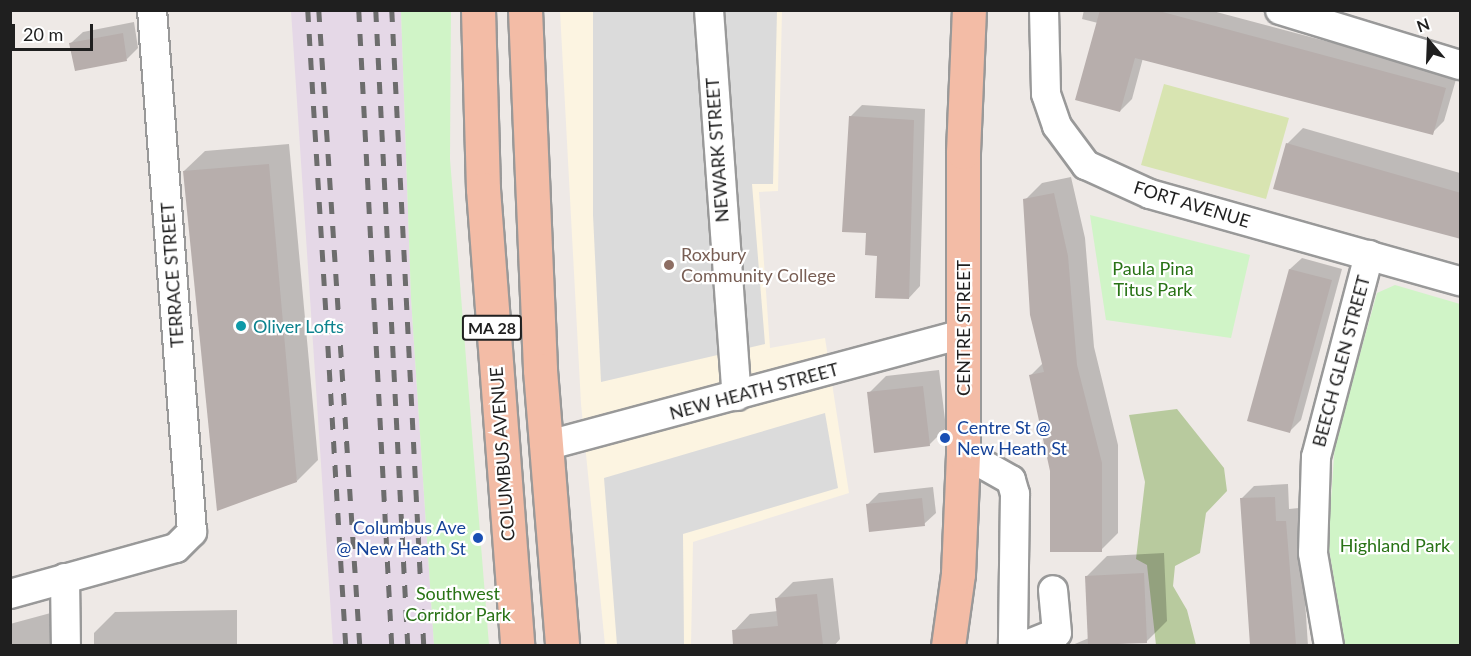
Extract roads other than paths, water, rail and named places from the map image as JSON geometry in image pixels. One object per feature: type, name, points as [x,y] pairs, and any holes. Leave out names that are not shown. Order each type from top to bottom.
[{"type":"main road","name":"COLUMBUS AVENUE","points":[[478,10],[483,189],[517,645]]},
{"type":"main road","name":"MA 28","points":[[525,10],[545,446],[562,645]]},
{"type":"main road","name":"CENTRE STREET","points":[[948,645],[958,574],[963,453],[969,10]]},
{"type":"street","name":"TERRACE STREET","points":[[65,579],[188,540],[192,526],[152,10]]},
{"type":"street","name":"NEWARK STREET","points":[[709,10],[736,396]]},
{"type":"street","name":"FORT AVENUE","points":[[1044,10],[1046,94],[1057,126],[1086,165],[1150,194],[1461,281]]},
{"type":"street","points":[[1280,10],[1461,65]]},
{"type":"street","name":"BEECH GLEN STREET","points":[[1329,645],[1313,553],[1316,457],[1320,427],[1369,255]]},
{"type":"street","name":"NEW HEATH STREET","points":[[545,446],[963,334]]},
{"type":"street","points":[[963,453],[1011,480],[1015,494],[1013,645]]},
{"type":"street","points":[[10,594],[65,579],[66,645]]},
{"type":"street","points":[[1024,645],[1057,633],[1053,590]]},
{"type":"railway","points":[[308,10],[346,646]]},
{"type":"railway","points":[[319,10],[360,646]]},
{"type":"railway","points":[[359,10],[392,646]]},
{"type":"railway","points":[[376,10],[408,646]]},
{"type":"railway","points":[[392,10],[424,646]]},
{"type":"place","name":"Roxbury Community College","points":[[669,265]]},
{"type":"place","name":"Oliver Lofts","points":[[241,326]]},
{"type":"place","name":"Centre St @ New Heath St","points":[[945,438]]},
{"type":"place","name":"Columbus Ave @ New Heath St","points":[[478,538]]},
{"type":"park label","name":"Paula Pina Titus Park","points":[[1153,279]]},
{"type":"park label","name":"Highland Park","points":[[1395,545]]},
{"type":"park label","name":"Southwest Corridor Park","points":[[458,604]]}]
